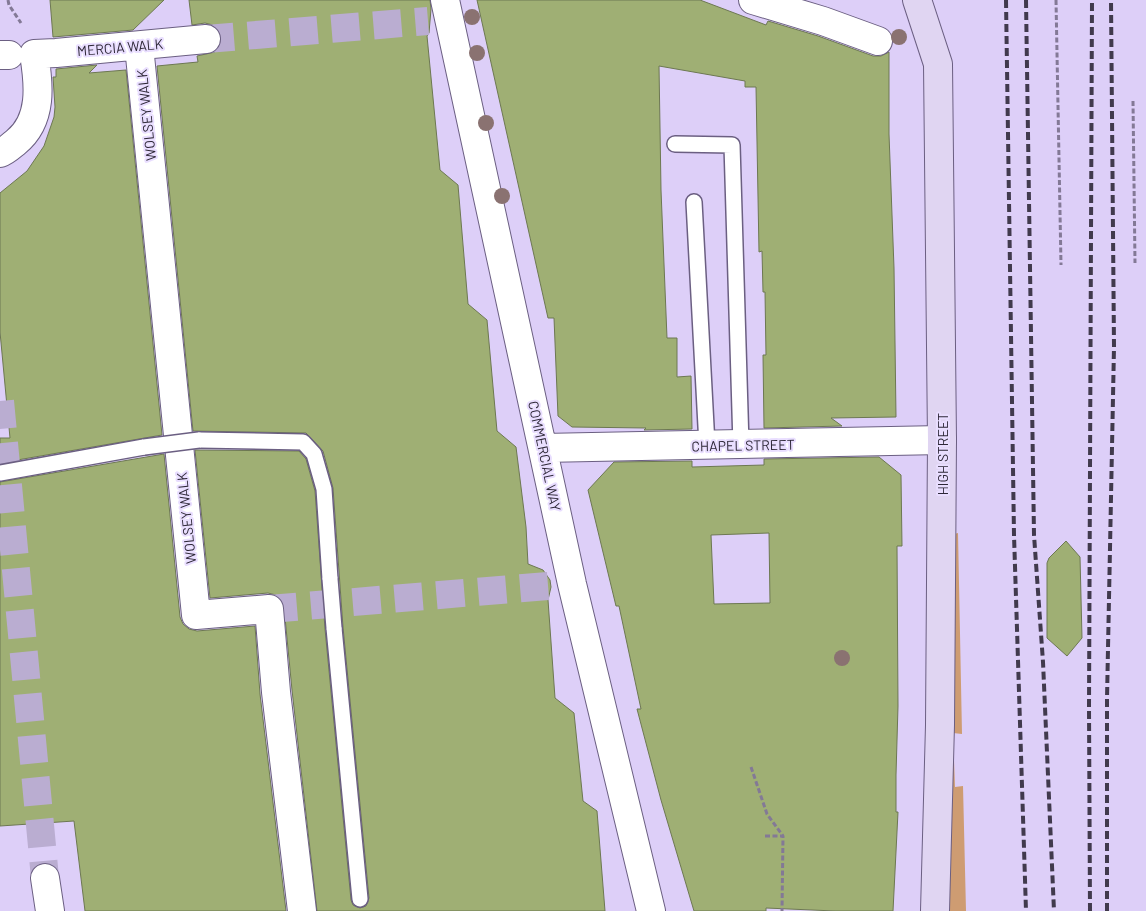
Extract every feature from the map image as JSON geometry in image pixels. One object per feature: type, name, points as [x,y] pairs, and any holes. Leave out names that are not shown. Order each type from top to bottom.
[{"type":"street","points":[[753,0],[823,21],[878,41]]},
{"type":"street","name":"HIGH STREET","points":[[917,0],[938,64],[942,440],[940,725],[935,911]]},
{"type":"street","name":"COMMERCIAL WAY","points":[[441,14],[543,448],[572,584],[651,911]]},
{"type":"street","name":"MERCIA WALK","points":[[14,54],[139,46],[206,38]]},
{"type":"street","name":"WOLSEY WALK","points":[[139,46],[196,615],[269,609],[276,692],[302,911]]},
{"type":"street","points":[[0,153],[24,135],[37,110],[38,81],[14,54]]},
{"type":"street","name":"CHAPEL STREET","points":[[543,448],[942,440]]},
{"type":"street","points":[[45,878],[50,911]]},
{"type":"lane","points":[[675,144],[732,145],[741,445]]},
{"type":"lane","points":[[694,202],[707,446]]},
{"type":"lane","points":[[0,473],[144,447],[199,440],[303,442],[314,454],[324,489],[334,628],[360,899]]},
{"type":"path","points":[[1056,0],[1061,265]]},
{"type":"path","points":[[1133,100],[1135,263]]},
{"type":"path","points":[[751,767],[767,814],[783,836],[782,911]]},
{"type":"path","points":[[765,836],[783,836]]},
{"type":"shaded area","points":[[958,533],[962,734],[953,733],[955,787],[963,786],[966,911],[942,911],[954,534]]},
{"type":"building","points":[[50,0],[164,0],[133,30],[53,37]]},
{"type":"building","points":[[189,0],[430,0],[429,33],[427,36],[440,170],[458,185],[468,304],[487,320],[497,431],[516,447],[526,527],[528,564],[543,570],[550,580],[551,587],[548,600],[555,698],[574,713],[583,801],[597,811],[605,911],[317,911],[284,607],[282,600],[276,595],[268,593],[210,598],[195,450],[299,451],[306,459],[315,491],[325,629],[351,900],[353,905],[360,908],[366,906],[369,898],[343,627],[333,488],[323,451],[306,433],[193,431],[157,66],[198,62],[197,56],[215,52],[220,46],[221,37],[213,25],[205,23],[192,25]]},
{"type":"building","points":[[477,0],[700,0],[766,25],[768,21],[818,36],[873,56],[881,56],[889,52],[889,134],[894,268],[896,417],[831,418],[842,426],[764,428],[763,355],[766,355],[765,292],[763,292],[762,251],[759,252],[756,87],[745,87],[745,81],[659,66],[661,190],[667,338],[677,338],[677,377],[691,376],[692,429],[644,430],[646,428],[572,427],[558,416],[554,318],[548,318]]},
{"type":"building","points":[[97,65],[89,73],[126,70],[162,435],[0,463],[0,438],[10,438],[0,332],[0,193],[27,171],[44,146],[54,117],[53,77],[56,77],[56,69]]},
{"type":"building","points":[[164,454],[180,617],[183,624],[189,629],[197,631],[255,626],[260,694],[286,911],[85,911],[74,821],[0,826],[0,482]]},
{"type":"building","points":[[879,457],[901,475],[902,546],[897,546],[898,706],[896,812],[898,812],[893,911],[766,908],[766,911],[694,911],[661,800],[637,709],[641,709],[619,606],[616,606],[588,490],[614,462],[692,461],[692,467],[764,465],[764,459]],"holes":[[[769,533],[770,603],[714,604],[711,535]]]},
{"type":"building","points":[[1066,541],[1080,557],[1082,638],[1067,656],[1047,638],[1047,563],[1049,558]]},
{"type":"tunnel","points":[[206,39],[428,21]]},
{"type":"tunnel","points":[[0,401],[45,878]]},
{"type":"tunnel","points":[[269,609],[572,584]]},
{"type":"railway","points":[[1006,0],[1014,535],[1026,911]]},
{"type":"railway","points":[[1026,0],[1034,535],[1043,662],[1054,911]]},
{"type":"railway","points":[[1090,911],[1092,0]]},
{"type":"railway","points":[[1107,911],[1107,699],[1114,347],[1111,0]]}]
